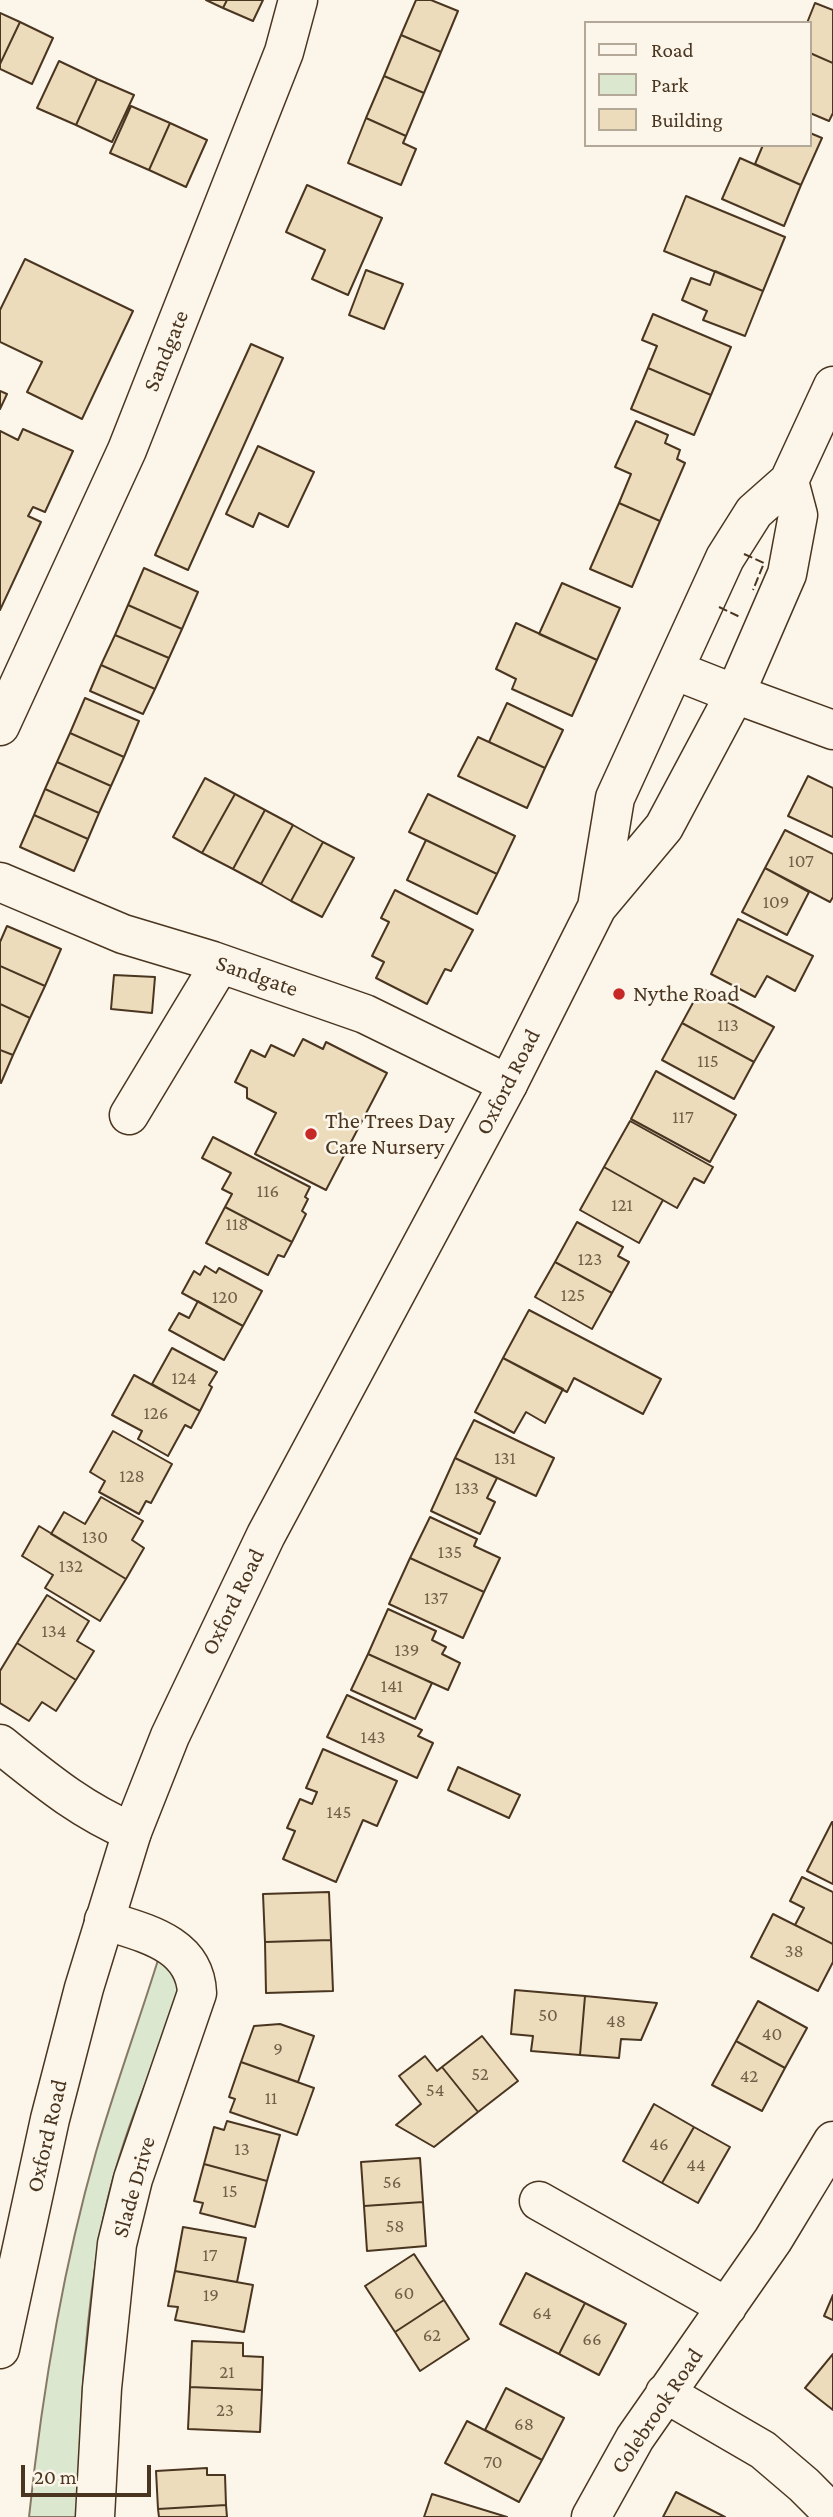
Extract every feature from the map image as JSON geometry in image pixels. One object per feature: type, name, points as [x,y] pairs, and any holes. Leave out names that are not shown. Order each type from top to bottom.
[{"type":"street","name":"Sandgate","points":[[5,703],[127,450],[284,52],[298,0]]},
{"type":"street","name":"Oxford Road","points":[[597,907],[615,798],[725,558],[754,512],[789,481],[833,386]]},
{"type":"street","name":"Oxford Road","points":[[0,2349],[50,2119],[104,1920],[132,1832],[170,1735],[266,1535],[508,1084],[597,907],[664,827],[735,694],[787,574],[798,515],[789,481]]},
{"type":"street","points":[[674,670],[833,730]]},
{"type":"street","name":"Sandgate","points":[[0,881],[123,934],[366,1014],[508,1084]]},
{"type":"street","points":[[129,1115],[220,964]]},
{"type":"street","points":[[0,1744],[69,1799],[98,1817],[132,1832]]},
{"type":"street","name":"Slade Drive","points":[[95,2517],[104,2360],[117,2244],[133,2179],[197,1993],[193,1969],[177,1949],[166,1942],[104,1920]]},
{"type":"street","name":"Colebrook Road","points":[[591,2517],[635,2438],[773,2240],[833,2141]]},
{"type":"street","points":[[539,2200],[727,2307]]},
{"type":"street","points":[[665,2393],[763,2450],[833,2514]]},
{"type":"green space","points":[[158,1960],[172,1969],[182,1999],[125,2138],[102,2225],[84,2370],[79,2517],[29,2517],[47,2379],[73,2242],[103,2128]]},
{"type":"building","points":[[206,0],[227,0],[223,8]]},
{"type":"building","points":[[227,0],[263,0],[253,21],[223,8]]},
{"type":"building","points":[[416,0],[431,0],[458,11],[441,52],[401,35]]},
{"type":"building","points":[[815,3],[833,10],[833,63],[812,54],[812,21],[808,21]]},
{"type":"building","points":[[0,13],[20,22],[0,64]]},
{"type":"building","points":[[20,22],[53,38],[32,84],[0,69]]},
{"type":"building","points":[[401,35],[441,52],[424,93],[384,76]]},
{"type":"building","points":[[812,54],[833,63],[833,113],[829,121],[812,114]]},
{"type":"building","points":[[59,61],[97,79],[76,125],[37,108]]},
{"type":"building","points":[[384,76],[424,93],[406,136],[366,118]]},
{"type":"building","points":[[97,79],[134,95],[112,142],[76,125]]},
{"type":"building","points":[[131,106],[170,123],[149,170],[110,153]]},
{"type":"building","points":[[366,118],[406,136],[403,143],[416,149],[401,185],[348,163]]},
{"type":"building","points":[[170,123],[207,140],[186,187],[149,170]]},
{"type":"building","points":[[812,134],[822,138],[801,185],[755,164],[762,147],[812,147]]},
{"type":"building","points":[[740,158],[801,185],[784,226],[722,199]]},
{"type":"building","points":[[307,185],[382,218],[348,295],[312,279],[325,250],[286,232]]},
{"type":"building","points":[[686,196],[785,237],[763,291],[664,251]]},
{"type":"building","points":[[25,259],[133,311],[82,419],[27,392],[42,362],[0,342],[0,310]]},
{"type":"building","points":[[366,270],[403,284],[384,329],[349,315]]},
{"type":"building","points":[[715,271],[763,291],[745,336],[703,320],[707,311],[682,300],[691,278],[710,285]]},
{"type":"building","points":[[653,314],[731,347],[711,395],[648,368],[657,346],[642,340]]},
{"type":"building","points":[[251,344],[283,358],[188,570],[155,555]]},
{"type":"building","points":[[648,368],[711,395],[694,435],[631,409]]},
{"type":"building","points":[[0,391],[7,394],[0,409]]},
{"type":"building","points":[[636,421],[668,435],[665,443],[680,450],[677,459],[685,463],[660,521],[619,503],[631,474],[615,467]]},
{"type":"building","points":[[23,429],[73,451],[45,512],[33,507],[28,516],[41,522],[0,610],[0,431],[18,440]]},
{"type":"building","points":[[258,446],[314,472],[288,527],[259,513],[253,527],[226,514]]},
{"type":"building","points":[[619,503],[660,521],[632,587],[590,569]]},
{"type":"building","points":[[144,568],[198,592],[182,629],[128,605]]},
{"type":"building","points":[[562,583],[620,608],[597,660],[539,634]]},
{"type":"building","points":[[128,605],[182,629],[169,658],[115,635]]},
{"type":"building","points":[[516,623],[597,660],[572,716],[512,689],[516,679],[496,669]]},
{"type":"building","points":[[115,635],[169,658],[155,689],[101,665]]},
{"type":"building","points":[[101,665],[155,689],[143,714],[90,691]]},
{"type":"building","points":[[85,698],[139,721],[124,757],[70,733]]},
{"type":"building","points":[[507,703],[563,730],[545,768],[489,742]]},
{"type":"building","points":[[70,733],[124,757],[111,786],[57,762]]},
{"type":"building","points":[[478,737],[545,768],[527,808],[458,776]]},
{"type":"building","points":[[57,762],[111,786],[99,813],[45,789]]},
{"type":"building","points":[[808,776],[833,788],[833,837],[788,816]]},
{"type":"building","points":[[205,778],[235,794],[202,853],[173,837]]},
{"type":"building","points":[[45,789],[99,813],[88,839],[34,815]]},
{"type":"building","points":[[235,794],[265,810],[233,869],[202,853]]},
{"type":"building","points":[[428,794],[515,836],[497,874],[409,832]]},
{"type":"building","points":[[265,810],[293,825],[261,884],[233,869]]},
{"type":"building","points":[[34,815],[88,839],[74,871],[20,847]]},
{"type":"building","points":[[293,825],[323,842],[291,901],[261,884]]},
{"type":"building","points":[[785,830],[833,854],[833,897],[830,902],[765,868]]},
{"type":"building","points":[[426,840],[497,874],[477,914],[407,880]]},
{"type":"building","points":[[323,842],[354,858],[322,917],[291,901]]},
{"type":"building","points":[[765,868],[809,892],[787,935],[742,912]]},
{"type":"building","points":[[395,890],[473,930],[451,971],[445,969],[427,1004],[376,978],[384,962],[372,956],[389,922],[381,918]]},
{"type":"building","points":[[738,919],[813,956],[795,991],[767,976],[755,997],[711,974]]},
{"type":"building","points":[[7,926],[61,949],[45,986],[0,966],[0,942]]},
{"type":"building","points":[[0,966],[45,986],[30,1018],[0,1004]]},
{"type":"building","points":[[114,975],[155,977],[152,1013],[111,1009]]},
{"type":"building","points":[[701,988],[774,1027],[754,1062],[682,1023]]},
{"type":"building","points":[[0,1004],[30,1018],[13,1055],[0,1050]]},
{"type":"building","points":[[682,1023],[754,1062],[734,1099],[662,1060]]},
{"type":"building","name":"The Trees Day Care Nursery","points":[[303,1039],[323,1049],[326,1042],[387,1073],[326,1190],[255,1154],[276,1113],[247,1098],[247,1088],[235,1082],[251,1050],[265,1057],[271,1045],[294,1056]]},
{"type":"building","points":[[0,1050],[13,1055],[1,1083],[0,1082]]},
{"type":"building","points":[[656,1071],[736,1115],[710,1162],[631,1119]]},
{"type":"building","points":[[630,1121],[713,1167],[704,1183],[694,1178],[677,1208],[604,1167]]},
{"type":"building","points":[[213,1137],[310,1187],[302,1211],[306,1214],[292,1242],[225,1207],[232,1194],[222,1189],[231,1173],[202,1158]]},
{"type":"building","points":[[604,1167],[663,1200],[639,1243],[580,1210]]},
{"type":"building","points":[[225,1207],[292,1242],[284,1257],[278,1255],[268,1275],[206,1243]]},
{"type":"building","points":[[577,1222],[623,1247],[618,1256],[629,1262],[612,1293],[555,1262]]},
{"type":"building","points":[[555,1262],[612,1293],[592,1329],[535,1297]]},
{"type":"building","points":[[205,1266],[216,1273],[219,1268],[262,1291],[243,1326],[182,1293],[194,1271],[200,1275]]},
{"type":"building","points":[[198,1301],[243,1326],[224,1360],[169,1330],[179,1313],[189,1318]]},
{"type":"building","points":[[529,1310],[661,1379],[643,1414],[574,1378],[567,1392],[503,1358]]},
{"type":"building","points":[[172,1348],[217,1372],[209,1385],[212,1387],[200,1411],[152,1384]]},
{"type":"building","points":[[503,1358],[563,1389],[545,1423],[526,1412],[514,1433],[475,1412]]},
{"type":"building","points":[[134,1375],[200,1411],[191,1428],[185,1425],[168,1456],[138,1439],[142,1431],[112,1415]]},
{"type":"building","points":[[474,1420],[554,1458],[536,1496],[455,1458]]},
{"type":"building","points":[[113,1431],[172,1464],[151,1503],[146,1501],[139,1514],[99,1492],[105,1481],[90,1472]]},
{"type":"building","points":[[455,1458],[497,1478],[487,1498],[495,1502],[480,1534],[431,1511]]},
{"type":"building","points":[[101,1497],[143,1521],[132,1540],[144,1548],[126,1579],[51,1534],[64,1512],[85,1524]]},
{"type":"building","points":[[430,1517],[477,1539],[474,1546],[500,1558],[484,1592],[410,1558]]},
{"type":"building","points":[[39,1526],[126,1579],[100,1621],[45,1588],[53,1575],[22,1556]]},
{"type":"building","points":[[410,1558],[484,1592],[463,1638],[389,1604]]},
{"type":"building","points":[[47,1595],[89,1621],[77,1641],[94,1651],[76,1680],[17,1643]]},
{"type":"building","points":[[388,1609],[436,1631],[432,1640],[446,1647],[442,1654],[460,1663],[448,1690],[368,1654]]},
{"type":"building","points":[[17,1643],[76,1680],[56,1711],[42,1702],[29,1721],[0,1703],[0,1671]]},
{"type":"building","points":[[368,1654],[432,1683],[415,1719],[351,1690]]},
{"type":"building","points":[[347,1695],[422,1730],[418,1736],[433,1743],[417,1778],[327,1737]]},
{"type":"building","points":[[323,1749],[397,1781],[377,1826],[363,1820],[336,1882],[283,1859],[295,1831],[287,1828],[300,1799],[312,1804],[317,1792],[306,1788]]},
{"type":"building","points":[[458,1767],[520,1795],[509,1818],[448,1790]]},
{"type":"building","points":[[833,1822],[833,1884],[807,1871]]},
{"type":"building","points":[[802,1877],[833,1892],[833,1944],[795,1925],[804,1908],[790,1901]]},
{"type":"building","points":[[329,1892],[331,1940],[265,1942],[263,1894]]},
{"type":"building","points":[[773,1914],[833,1944],[833,1962],[818,1991],[751,1957]]},
{"type":"building","points":[[331,1940],[333,1991],[266,1993],[265,1942]]},
{"type":"building","points":[[515,1990],[585,1996],[580,2055],[531,2051],[533,2036],[511,2034]]},
{"type":"building","points":[[585,1996],[657,2003],[641,2040],[621,2039],[619,2058],[580,2055]]},
{"type":"building","points":[[758,2001],[807,2028],[785,2068],[736,2041]]},
{"type":"building","points":[[280,2024],[314,2036],[298,2082],[241,2062],[254,2026]]},
{"type":"building","points":[[482,2036],[518,2081],[478,2112],[442,2067]]},
{"type":"building","points":[[736,2041],[785,2068],[762,2111],[712,2085]]},
{"type":"building","points":[[425,2056],[437,2071],[442,2067],[478,2112],[434,2147],[396,2125],[421,2104],[399,2076]]},
{"type":"building","points":[[241,2062],[314,2088],[297,2135],[230,2112],[235,2099],[229,2097]]},
{"type":"building","points":[[654,2104],[694,2127],[662,2183],[623,2161]]},
{"type":"building","points":[[227,2121],[280,2135],[267,2181],[204,2164],[214,2127],[224,2130]]},
{"type":"building","points":[[694,2127],[730,2147],[698,2203],[662,2183]]},
{"type":"building","points":[[420,2158],[423,2202],[364,2206],[361,2162]]},
{"type":"building","points":[[204,2164],[267,2181],[255,2227],[200,2213],[203,2203],[194,2201]]},
{"type":"building","points":[[423,2202],[426,2246],[367,2251],[364,2206]]},
{"type":"building","points":[[183,2227],[246,2238],[237,2282],[175,2271]]},
{"type":"building","points":[[414,2254],[444,2300],[395,2332],[365,2286]]},
{"type":"building","points":[[175,2271],[253,2285],[244,2332],[175,2320],[178,2307],[168,2306]]},
{"type":"building","points":[[526,2273],[585,2303],[559,2354],[500,2324]]},
{"type":"building","points":[[833,2295],[833,2320],[824,2316]]},
{"type":"building","points":[[444,2300],[469,2339],[420,2371],[395,2332]]},
{"type":"building","points":[[585,2303],[626,2324],[599,2375],[559,2354]]},
{"type":"building","points":[[192,2341],[243,2343],[243,2356],[263,2357],[262,2390],[190,2387]]},
{"type":"building","points":[[833,2354],[833,2410],[805,2388]]},
{"type":"building","points":[[190,2387],[262,2390],[260,2432],[188,2429]]},
{"type":"building","points":[[506,2388],[564,2418],[542,2460],[485,2430]]},
{"type":"building","points":[[467,2421],[542,2460],[519,2502],[445,2463]]},
{"type":"building","points":[[207,2468],[207,2475],[225,2475],[226,2505],[158,2509],[156,2471]]},
{"type":"building","points":[[676,2492],[725,2517],[663,2517]]},
{"type":"building","points":[[432,2494],[507,2517],[424,2517]]},
{"type":"building","points":[[226,2505],[227,2517],[159,2517],[158,2509]]},
{"type":"fence","points":[[744,554],[764,563],[753,590]]},
{"type":"fence","points":[[719,607],[740,617]]},
{"type":"place","name":"Nythe Road","points":[[619,994]]},
{"type":"place","name":"The Trees Day Care Nursery","points":[[311,1134]]}]
